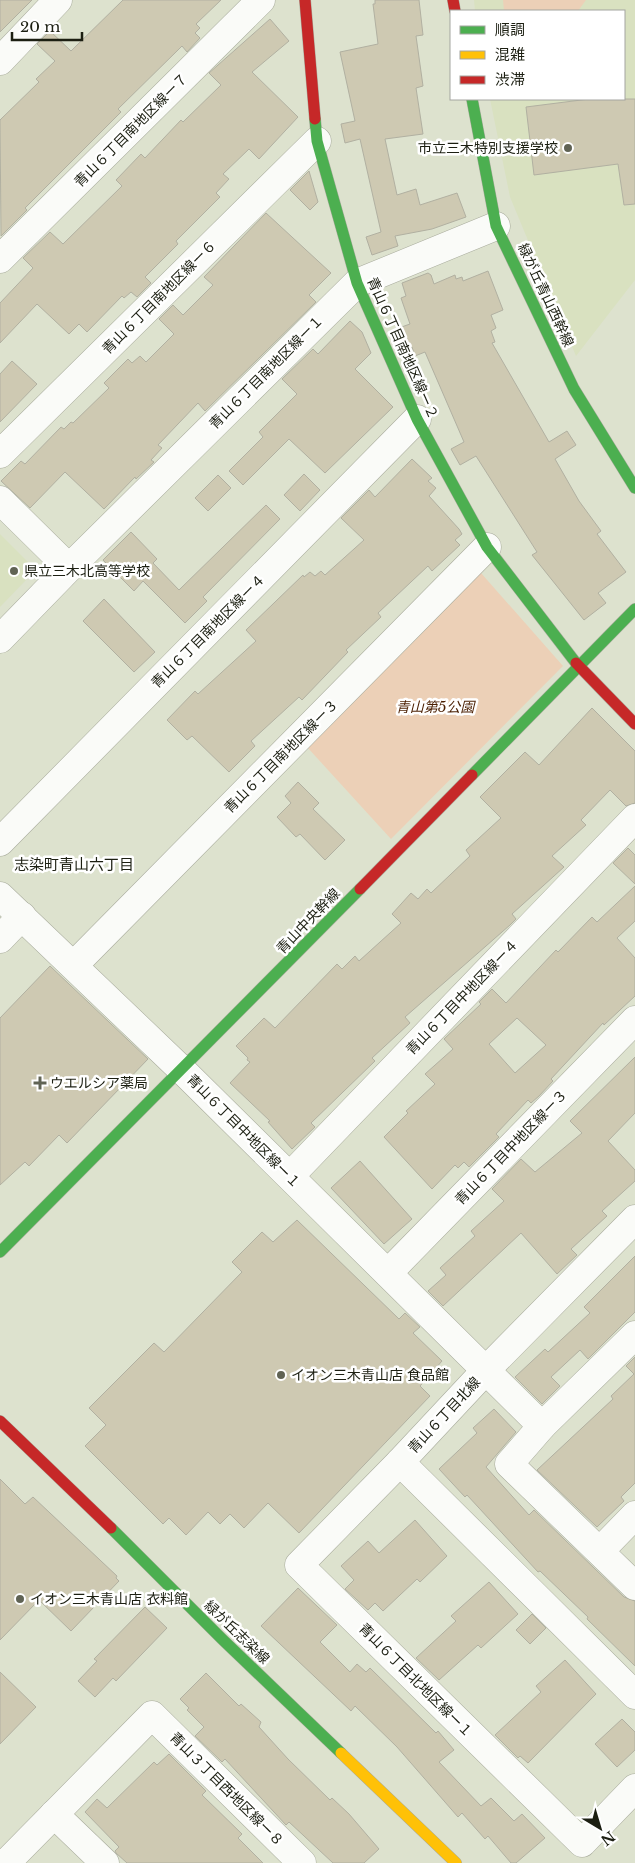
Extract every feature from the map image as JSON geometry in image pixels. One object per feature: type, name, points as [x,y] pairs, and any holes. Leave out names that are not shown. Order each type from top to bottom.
[{"type":"street","points":[[0,61],[58,0]]},
{"type":"street","name":"青山６丁目南地区線ー７","points":[[0,259],[261,0]]},
{"type":"street","name":"青山６丁目南地区線ー２","points":[[305,0],[317,141],[357,283],[417,419],[487,547],[578,667],[635,724]]},
{"type":"street","name":"緑が丘青山西幹線","points":[[472,100],[496,226],[574,389],[635,488]]},
{"type":"street","name":"青山６丁目南地区線ー６","points":[[0,454],[317,141]]},
{"type":"street","name":"青山６丁目南地区線ー１","points":[[0,639],[69,568],[357,283],[496,226]]},
{"type":"street","name":"青山６丁目南地区線ー４","points":[[0,842],[417,419]]},
{"type":"street","points":[[0,500],[69,568]]},
{"type":"street","name":"青山６丁目南地区線ー３","points":[[74,965],[487,547]]},
{"type":"street","name":"青山中央幹線","points":[[0,1252],[182,1070],[635,609]]},
{"type":"street","name":"青山６丁目中地区線ー４","points":[[290,1176],[635,818]]},
{"type":"street","name":"青山６丁目中地区線ー１","points":[[0,896],[182,1070],[542,1426]]},
{"type":"street","points":[[0,939],[22,916]]},
{"type":"street","name":"青山６丁目中地区線ー３","points":[[388,1273],[635,1020]]},
{"type":"street","name":"青山６丁目北線","points":[[635,1219],[486,1370],[400,1462],[635,1695]]},
{"type":"street","points":[[635,1335],[542,1426],[509,1464],[635,1586]]},
{"type":"street","name":"緑が丘志染線","points":[[0,1421],[90,1507],[222,1639],[456,1863]]},
{"type":"street","name":"青山６丁目北地区線ー１","points":[[400,1462],[299,1565],[582,1843],[635,1788]]},
{"type":"street","points":[[600,1551],[635,1515]]},
{"type":"street","name":"青山３丁目西地区線ー８","points":[[54,1814],[152,1715],[302,1863]]},
{"type":"street","points":[[6,1863],[54,1814],[105,1863]]},
{"type":"shaded area","name":"市立三木特別支援学校","points":[[474,0],[635,0],[635,280],[576,356],[510,197],[490,100],[625,100],[625,10],[475,10]]},
{"type":"shaded area","name":"県立三木北高等学校","points":[[0,534],[29,563],[27,579],[0,607]]},
{"type":"green space","points":[[503,0],[586,0],[579,10],[504,10]]},
{"type":"green space","name":"青山第5公園","points":[[481,573],[563,666],[391,839],[307,747]]},
{"type":"building","points":[[0,0],[32,0],[0,32]]},
{"type":"building","points":[[123,0],[221,0],[196,24],[200,28],[195,33],[200,38],[187,52],[182,46],[118,109],[121,112],[25,208],[27,210],[1,236],[0,120],[39,82],[36,79],[55,61],[37,44],[50,31],[71,51]]},
{"type":"building","points":[[375,0],[419,0],[423,35],[416,36],[423,86],[416,88],[423,134],[385,139],[397,195],[416,189],[420,205],[457,193],[466,217],[432,229],[395,236],[398,246],[372,255],[366,237],[381,232],[360,139],[345,143],[341,124],[355,121],[340,52],[378,44],[373,4],[375,4]]},
{"type":"building","points":[[270,19],[289,41],[252,72],[298,117],[259,159],[249,149],[223,174],[229,179],[216,193],[220,197],[176,241],[178,244],[145,277],[151,283],[137,297],[131,292],[124,298],[122,296],[87,332],[79,324],[69,334],[37,304],[0,343],[0,303],[33,268],[23,258],[50,232],[63,244],[122,186],[116,180],[141,154],[145,158],[181,120],[183,122],[221,85],[209,73]]},
{"type":"building","points":[[635,99],[635,204],[624,205],[618,164],[534,175],[526,107],[581,100]]},
{"type":"building","points":[[309,171],[318,202],[310,210],[290,190]]},
{"type":"building","points":[[266,213],[331,273],[309,295],[316,302],[205,411],[198,403],[158,445],[162,448],[151,460],[154,462],[136,479],[135,477],[104,509],[65,472],[30,508],[1,481],[21,461],[25,464],[61,427],[64,429],[71,422],[73,423],[109,388],[104,383],[128,359],[132,363],[140,356],[146,362],[174,334],[159,319],[173,305],[183,315],[213,285],[204,277]]},
{"type":"building","points":[[488,271],[503,310],[491,315],[496,328],[491,331],[495,342],[492,343],[549,442],[567,431],[576,445],[555,459],[579,501],[601,531],[597,534],[626,572],[598,593],[606,603],[584,620],[532,555],[537,552],[476,456],[460,465],[451,449],[464,442],[425,352],[415,356],[412,347],[404,350],[396,329],[410,324],[401,298],[406,296],[402,283],[428,273],[431,275],[434,284],[455,275],[456,279],[462,277],[463,281]]},
{"type":"building","points":[[350,321],[362,332],[371,353],[355,369],[393,407],[325,473],[289,439],[243,485],[229,471],[263,437],[259,432],[297,394],[282,379],[313,349],[318,354]]},
{"type":"building","points":[[12,361],[37,384],[0,422],[0,374]]},
{"type":"building","points":[[412,459],[432,478],[428,481],[436,488],[429,496],[459,529],[462,534],[455,540],[460,545],[432,571],[428,566],[378,613],[381,617],[346,650],[348,652],[302,700],[299,697],[251,741],[255,746],[229,772],[192,736],[187,740],[167,720],[195,691],[198,694],[256,641],[246,630],[303,575],[304,577],[310,572],[315,576],[321,571],[325,575],[364,540],[341,518],[369,490],[375,497]]},
{"type":"building","points":[[304,474],[320,490],[300,511],[284,495]]},
{"type":"building","points":[[218,475],[231,488],[208,511],[195,498]]},
{"type":"building","points":[[266,505],[280,519],[203,597],[207,601],[185,623],[143,581],[134,591],[103,560],[131,532],[157,559],[153,563],[179,590]]},
{"type":"building","points":[[104,599],[155,652],[134,672],[83,621]]},
{"type":"building","points":[[592,708],[635,751],[635,803],[626,806],[610,790],[581,820],[586,825],[552,856],[564,867],[512,914],[516,919],[510,925],[405,1017],[410,1023],[372,1058],[375,1061],[311,1123],[315,1127],[292,1149],[268,1122],[270,1121],[230,1083],[250,1062],[236,1046],[264,1018],[275,1028],[337,964],[342,969],[355,956],[359,961],[401,923],[392,914],[411,893],[418,899],[427,889],[431,893],[470,856],[466,850],[501,818],[480,797],[525,752],[539,765]]},
{"type":"building","points":[[298,782],[319,803],[313,809],[345,840],[325,860],[300,834],[296,837],[277,817],[291,803],[285,796]]},
{"type":"building","points":[[628,848],[635,855],[635,884],[613,863]]},
{"type":"building","points":[[635,886],[635,921],[617,938],[635,958],[635,996],[604,1025],[603,1023],[551,1079],[553,1081],[539,1096],[531,1103],[528,1100],[496,1134],[499,1137],[469,1167],[464,1162],[458,1168],[455,1165],[432,1189],[384,1137],[408,1113],[406,1111],[435,1084],[425,1074],[453,1049],[444,1039],[481,1004],[479,1002],[492,989],[506,1003],[556,950],[558,952],[592,917],[597,922]],"holes":[[[517,1018],[546,1045],[515,1073],[489,1044]]]},
{"type":"building","points":[[50,966],[148,1059],[67,1143],[59,1135],[29,1166],[25,1162],[0,1185],[0,1018]]},
{"type":"building","points":[[635,1057],[635,1113],[608,1141],[635,1170],[635,1181],[602,1211],[607,1216],[571,1249],[577,1255],[557,1274],[521,1233],[443,1306],[428,1291],[446,1275],[440,1268],[475,1236],[471,1231],[504,1201],[492,1189],[521,1159],[535,1172],[582,1133],[570,1121]]},
{"type":"building","points":[[360,1161],[412,1219],[384,1244],[331,1188]]},
{"type":"building","name":"イオン三木青山店 食品館","points":[[297,1220],[399,1319],[405,1313],[420,1327],[413,1333],[442,1361],[420,1386],[430,1396],[299,1533],[268,1503],[244,1528],[230,1514],[220,1524],[208,1512],[186,1535],[169,1518],[163,1524],[85,1446],[106,1425],[89,1408],[154,1343],[164,1352],[242,1272],[232,1262],[262,1232],[273,1242]]},
{"type":"building","points":[[635,1256],[635,1312],[588,1359],[580,1350],[551,1377],[560,1386],[542,1404],[515,1377],[545,1349],[548,1352],[590,1313],[584,1307]]},
{"type":"building","points":[[635,1357],[635,1483],[621,1497],[624,1501],[597,1527],[537,1470],[613,1399],[611,1396],[634,1374],[626,1366]]},
{"type":"building","points":[[494,1409],[516,1432],[486,1467],[529,1515],[534,1510],[624,1597],[635,1601],[635,1666],[587,1619],[588,1617],[540,1571],[538,1572],[467,1495],[465,1497],[439,1469],[477,1433],[473,1428]]},
{"type":"building","name":"イオン三木青山店 衣料館","points":[[0,1479],[25,1504],[33,1497],[117,1576],[116,1578],[119,1581],[71,1631],[39,1600],[0,1640]]},
{"type":"building","points":[[415,1520],[447,1556],[420,1582],[417,1579],[383,1611],[375,1603],[368,1610],[345,1589],[354,1580],[341,1566],[368,1541],[379,1553]]},
{"type":"building","points":[[489,1582],[518,1614],[481,1648],[478,1645],[439,1680],[416,1658],[456,1621],[451,1616]]},
{"type":"building","points":[[298,1588],[337,1625],[320,1642],[350,1672],[357,1664],[366,1672],[370,1668],[436,1733],[438,1731],[454,1750],[439,1762],[481,1806],[491,1798],[514,1821],[522,1814],[545,1838],[516,1863],[511,1863],[488,1836],[485,1839],[462,1813],[458,1817],[397,1747],[355,1706],[351,1711],[261,1626]]},
{"type":"building","points":[[145,1607],[167,1628],[116,1681],[113,1678],[95,1697],[78,1681],[97,1661],[94,1659]]},
{"type":"building","points":[[532,1614],[546,1628],[530,1644],[516,1630]]},
{"type":"building","points":[[565,1660],[596,1694],[528,1763],[520,1756],[518,1758],[495,1735],[541,1692],[536,1686]]},
{"type":"building","points":[[0,1672],[36,1707],[0,1744]]},
{"type":"building","points":[[206,1673],[239,1706],[241,1704],[261,1722],[259,1727],[288,1759],[330,1800],[332,1798],[349,1814],[379,1849],[364,1863],[333,1863],[289,1822],[286,1825],[225,1759],[222,1762],[195,1736],[204,1727],[187,1710],[189,1708],[180,1699]]},
{"type":"building","points":[[622,1719],[635,1732],[635,1750],[617,1767],[595,1744]]},
{"type":"building","points":[[169,1754],[206,1791],[202,1795],[242,1834],[238,1838],[263,1863],[127,1863],[116,1853],[115,1851],[119,1847],[85,1812],[97,1799],[107,1808],[154,1762],[157,1765]]},
{"type":"traffic: fast","points":[[472,100],[496,226],[574,389],[635,488]]},
{"type":"traffic: fast","points":[[315,119],[317,141],[357,283],[417,419],[487,547],[576,663]]},
{"type":"traffic: fast","points":[[472,775],[635,609]]},
{"type":"traffic: fast","points":[[0,1252],[360,889]]},
{"type":"traffic: fast","points":[[111,1528],[222,1639],[341,1753]]},
{"type":"traffic: slow","points":[[341,1753],[456,1863]]},
{"type":"traffic: jam","points":[[305,0],[315,119]]},
{"type":"traffic: jam","points":[[453,0],[455,10]]},
{"type":"traffic: jam","points":[[576,663],[635,724]]},
{"type":"traffic: jam","points":[[360,889],[472,775]]},
{"type":"traffic: jam","points":[[0,1421],[111,1528]]},
{"type":"place","name":"市立三木特別支援学校","points":[[568,148]]},
{"type":"place","name":"県立三木北高等学校","points":[[14,571]]},
{"type":"place","name":"ウエルシア薬局","points":[[40,1083]]},
{"type":"place","name":"イオン三木青山店 食品館","points":[[281,1375]]},
{"type":"place","name":"イオン三木青山店 衣料館","points":[[20,1599]]},
{"type":"district","name":"志染町青山六丁目","points":[[74,865]]}]
